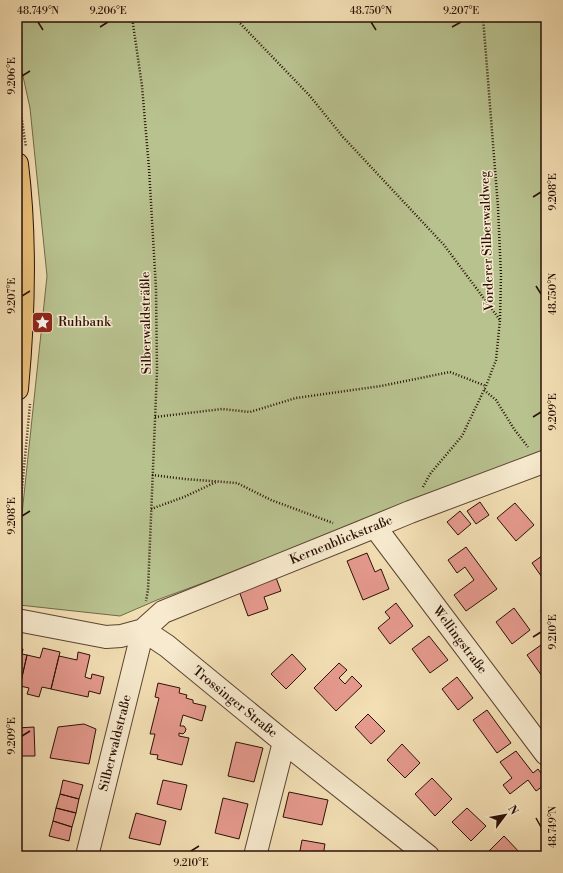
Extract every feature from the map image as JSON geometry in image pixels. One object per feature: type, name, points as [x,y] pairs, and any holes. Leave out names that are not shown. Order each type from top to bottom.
[{"type":"main road","points":[[17,164],[23,254],[22,319],[17,389]]},
{"type":"street","name":"Kernenblickstraße","points":[[143,630],[163,612],[410,512],[545,462]]},
{"type":"street","name":"Wellingstraße","points":[[367,530],[546,754]]},
{"type":"street","points":[[17,620],[106,637],[121,636],[143,630]]},
{"type":"street","name":"Trossinger Straße","points":[[143,630],[167,646],[284,742],[428,856]]},
{"type":"street","name":"Silberwaldstraße","points":[[87,856],[143,630]]},
{"type":"street","points":[[255,856],[284,742]]},
{"type":"path","name":"Silberwaldsträßle","points":[[132,17],[143,94],[156,289],[157,371],[148,590],[143,630]]},
{"type":"path","points":[[234,17],[310,96],[344,137],[444,245],[500,320]]},
{"type":"path","name":"Vorderer Silberwaldweg","points":[[410,512],[430,474],[462,436],[486,386],[496,360],[500,320],[501,276],[498,207],[483,17]]},
{"type":"path","points":[[155,417],[222,409],[250,412],[296,398],[381,386],[450,372],[486,386]]},
{"type":"path","points":[[484,390],[496,400],[514,429],[545,462]]},
{"type":"path","points":[[152,475],[237,483],[272,500],[338,524],[367,530]]},
{"type":"path","points":[[151,510],[217,482]]},
{"type":"path","points":[[541,610],[546,617]]},
{"type":"green space","points":[[17,17],[546,17],[546,456],[157,600],[120,616],[17,604],[17,557],[47,276],[30,108],[17,49]]},
{"type":"building","points":[[480,502],[489,515],[476,524],[467,511]]},
{"type":"building","points":[[515,503],[534,525],[516,541],[497,518]]},
{"type":"building","points":[[460,511],[471,524],[458,535],[447,522]]},
{"type":"building","points":[[466,547],[497,589],[466,611],[454,595],[474,580],[465,567],[457,573],[448,560]]},
{"type":"building","points":[[367,553],[375,572],[381,569],[389,589],[363,600],[347,561]]},
{"type":"building","points":[[546,553],[546,583],[532,563]]},
{"type":"building","points":[[275,575],[281,591],[264,597],[268,609],[248,616],[238,588]]},
{"type":"building","points":[[396,603],[413,626],[390,644],[378,628],[390,618],[385,612]]},
{"type":"building","points":[[514,608],[530,630],[512,644],[496,622]]},
{"type":"building","points":[[429,636],[448,660],[430,673],[412,649]]},
{"type":"building","points":[[541,645],[546,652],[546,673],[542,676],[527,655]]},
{"type":"building","points":[[17,648],[23,649],[22,654],[27,655],[20,686],[17,685]]},
{"type":"building","points":[[43,648],[60,652],[51,689],[42,687],[39,697],[27,694],[29,688],[20,686],[27,655],[40,658]]},
{"type":"building","points":[[78,652],[90,655],[85,677],[91,679],[92,674],[104,677],[100,694],[89,691],[88,697],[51,689],[59,656],[77,660]]},
{"type":"building","points":[[292,654],[306,669],[286,689],[271,674]]},
{"type":"building","points":[[339,663],[347,670],[339,678],[345,684],[352,676],[362,686],[336,711],[314,688]]},
{"type":"building","points":[[457,677],[473,698],[458,710],[442,689]]},
{"type":"building","points":[[158,683],[180,688],[179,693],[187,695],[186,698],[193,700],[193,703],[206,706],[202,721],[183,715],[180,726],[184,726],[186,729],[183,734],[179,733],[179,736],[189,738],[182,765],[157,759],[158,755],[150,754],[155,734],[150,734],[159,698],[155,697]]},
{"type":"building","points":[[487,710],[511,743],[497,753],[473,720]]},
{"type":"building","points":[[368,714],[385,731],[371,744],[355,727]]},
{"type":"building","points":[[84,724],[96,729],[89,764],[50,758],[58,727]]},
{"type":"building","points":[[34,727],[35,756],[17,756],[17,728]]},
{"type":"building","points":[[236,742],[263,748],[254,782],[228,776]]},
{"type":"building","points":[[402,744],[420,763],[405,778],[387,760]]},
{"type":"building","points":[[516,751],[533,773],[538,769],[546,780],[546,784],[536,791],[528,780],[510,794],[503,785],[512,778],[500,762]]},
{"type":"building","points":[[432,778],[452,799],[435,816],[415,794]]},
{"type":"building","points":[[63,780],[83,785],[79,799],[60,794]]},
{"type":"building","points":[[163,780],[187,785],[181,810],[157,804]]},
{"type":"building","points":[[289,792],[328,800],[322,825],[283,817]]},
{"type":"building","points":[[60,794],[79,799],[76,813],[56,808]]},
{"type":"building","points":[[223,798],[248,804],[239,839],[215,833]]},
{"type":"building","points":[[56,808],[76,813],[72,827],[53,821]]},
{"type":"building","points":[[467,808],[486,826],[471,841],[452,822]]},
{"type":"building","points":[[136,813],[166,821],[160,845],[129,838]]},
{"type":"building","points":[[53,821],[72,827],[69,841],[49,836]]},
{"type":"building","points":[[504,836],[522,855],[521,856],[488,856],[486,854]]},
{"type":"building","points":[[302,840],[325,844],[323,856],[299,856]]},
{"type":"place","name":"Ruhbank","points":[[42,322]]}]
